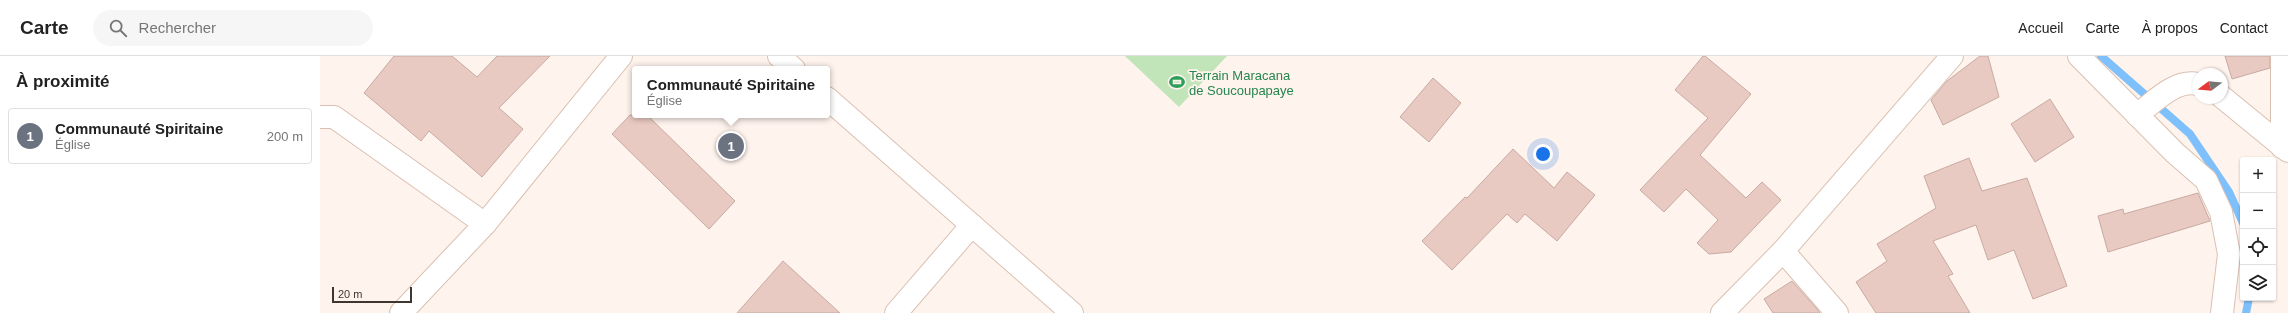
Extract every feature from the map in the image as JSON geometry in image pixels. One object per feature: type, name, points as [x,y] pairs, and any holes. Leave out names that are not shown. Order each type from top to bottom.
[{"type":"street","points":[[401,313],[485,224],[621,56]]},
{"type":"street","points":[[779,56],[791,66]]},
{"type":"street","points":[[1722,313],[1783,251],[1952,56]]},
{"type":"street","points":[[2078,56],[2175,153],[2206,180],[2221,212],[2229,254],[2222,313]]},
{"type":"street","points":[[2282,56],[2285,149]]},
{"type":"street","points":[[2137,115],[2176,86],[2192,82]]},
{"type":"street","points":[[830,101],[1072,313]]},
{"type":"street","points":[[2228,102],[2285,149]]},
{"type":"street","points":[[320,117],[334,117],[485,224]]},
{"type":"street","points":[[896,313],[972,225]]},
{"type":"street","points":[[1783,251],[1837,313]]},
{"type":"green space","name":"Terrain Maracana de Soucoupapaye","points":[[1125,56],[1227,56],[1179,107]]},
{"type":"building","points":[[394,56],[452,56],[477,77],[497,56],[550,56],[499,108],[523,129],[482,177],[429,131],[421,141],[364,93]]},
{"type":"building","points":[[1703,56],[1705,56],[1751,94],[1700,155],[1746,198],[1762,182],[1781,200],[1731,252],[1709,254],[1697,243],[1718,220],[1686,189],[1664,212],[1640,190],[1708,118],[1675,90]]},
{"type":"building","points":[[1980,56],[1988,56],[1999,97],[1943,125],[1931,100],[1947,81]]},
{"type":"building","points":[[2225,56],[2270,56],[2270,68],[2232,79]]},
{"type":"building","points":[[1433,78],[1461,103],[1429,142],[1400,117]]},
{"type":"building","points":[[2050,99],[2074,137],[2035,162],[2011,124]]},
{"type":"building","points":[[630,115],[632,115],[632,118],[650,118],[735,201],[709,229],[612,134]]},
{"type":"building","points":[[1513,149],[1554,188],[1567,172],[1595,195],[1557,241],[1525,214],[1517,223],[1507,214],[1452,270],[1422,241],[1465,197],[1467,198]]},
{"type":"building","points":[[1969,158],[1982,191],[2027,178],[2067,286],[2033,299],[2014,250],[1988,260],[1976,225],[1933,241],[1953,274],[1948,276],[1970,313],[1876,313],[1856,282],[1887,261],[1877,244],[1936,208],[1924,176]]},
{"type":"building","points":[[2198,193],[2210,221],[2108,252],[2098,216],[2123,209],[2124,214]]},
{"type":"building","points":[[783,261],[840,313],[737,313]]},
{"type":"building","points":[[1792,281],[1820,313],[1773,313],[1764,299]]},
{"type":"waterway","points":[[2101,56],[2190,134],[2229,192],[2240,216]]},
{"type":"waterway","points":[[2246,313],[2248,301]]},
{"type":"place","name":"Terrain Maracana de Soucoupapaye","points":[[1177,82]]},
{"type":"place","name":"Communauté Spiritaine","points":[[731,146]]}]
